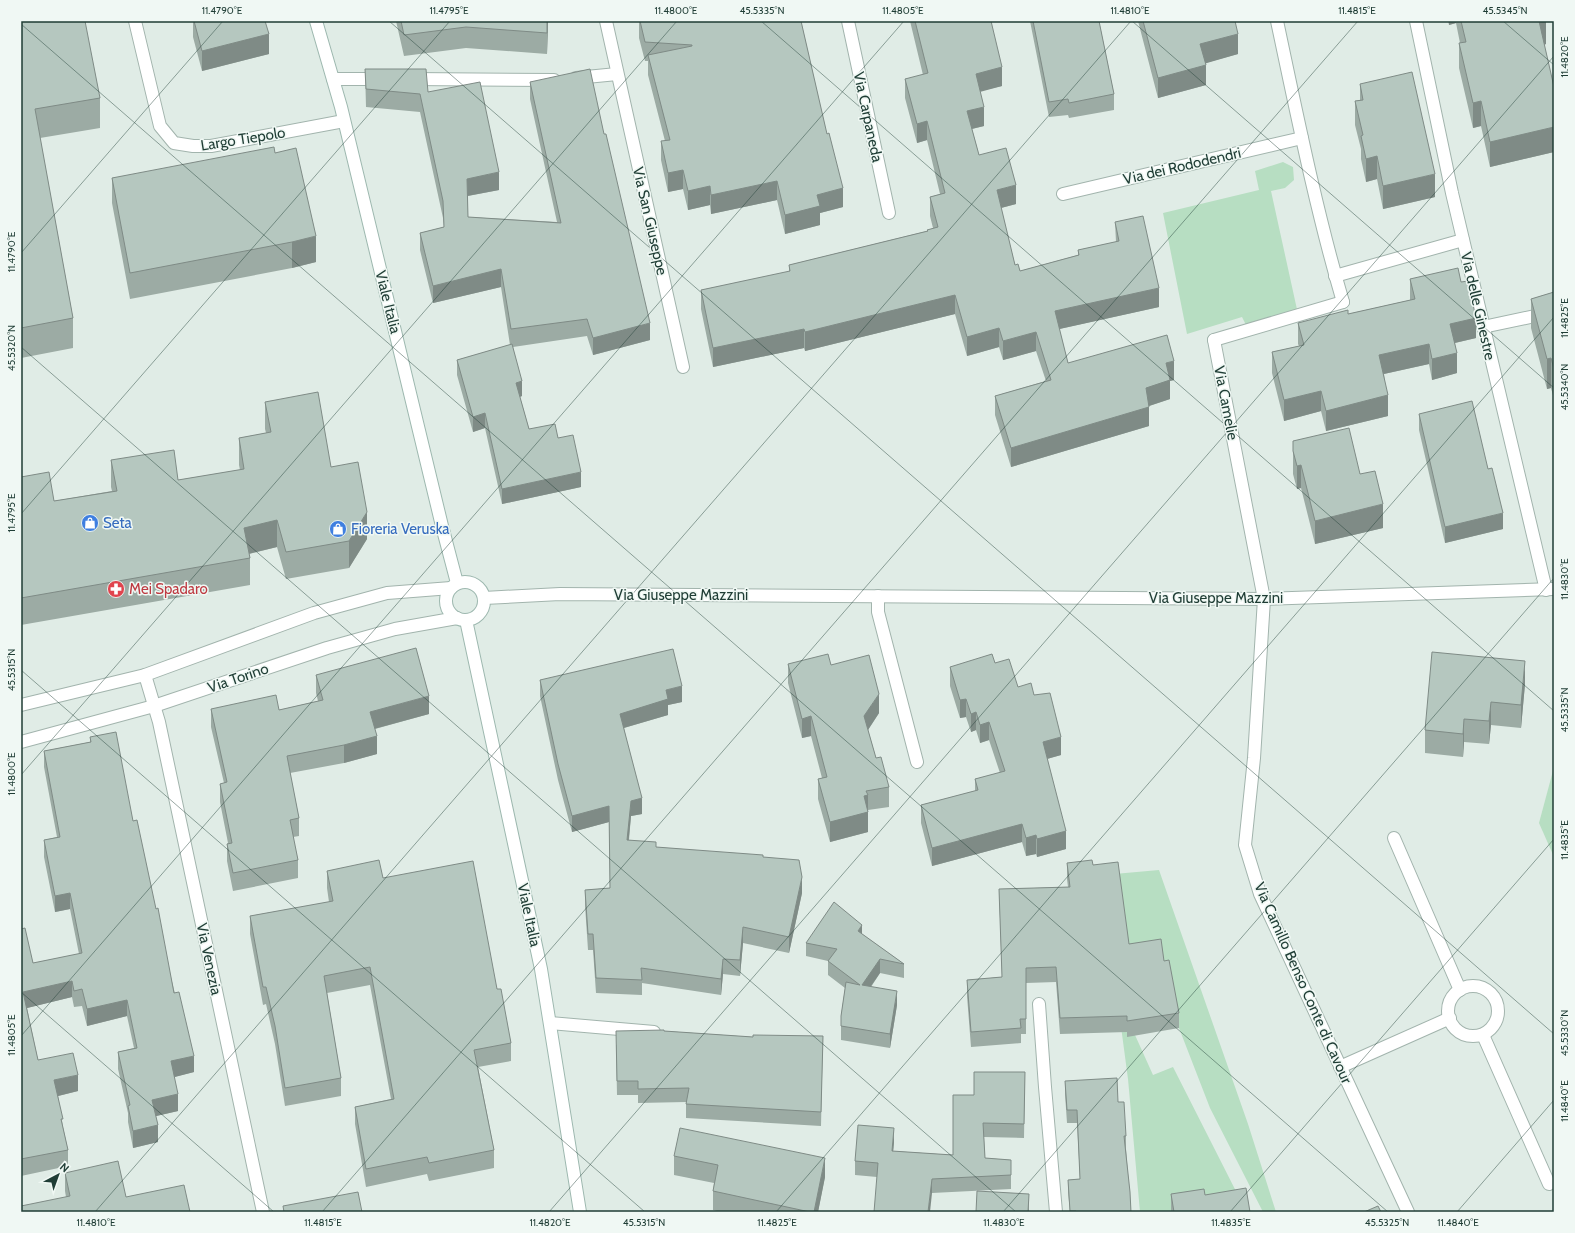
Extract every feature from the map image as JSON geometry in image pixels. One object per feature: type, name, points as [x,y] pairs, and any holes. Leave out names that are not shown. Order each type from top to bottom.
[{"type":"street","name":"Largo Tiepolo","points":[[135,21],[160,126],[174,143],[193,146],[211,146],[344,121]]},
{"type":"street","name":"Viale Italia","points":[[316,21],[344,121],[440,518],[454,586]]},
{"type":"street","name":"Via San Giuseppe","points":[[606,21],[683,367]]},
{"type":"street","name":"Via Carpaneda","points":[[848,21],[889,213]]},
{"type":"street","points":[[1277,21],[1302,138],[1335,276],[1463,240]]},
{"type":"street","name":"Via delle Ginestre","points":[[1416,21],[1483,327],[1550,590]]},
{"type":"street","points":[[333,79],[552,80],[617,74]]},
{"type":"street","name":"Via dei Rododendri","points":[[1063,194],[1302,138]]},
{"type":"street","name":"Via Camelie","points":[[1264,599],[1214,340],[1343,302],[1335,276]]},
{"type":"street","points":[[1483,327],[1554,312]]},
{"type":"street","points":[[21,705],[145,675],[314,613],[387,594],[454,586],[466,582],[474,584],[480,590],[484,598],[484,604],[478,615],[472,619],[461,619],[448,610],[446,599],[454,586]]},
{"type":"street","name":"Via Giuseppe Mazzini","points":[[484,598],[560,594],[1264,599],[1550,590]]},
{"type":"street","points":[[878,596],[878,612],[917,762]]},
{"type":"street","name":"Via Camillo Benso Conte di Cavour","points":[[1264,599],[1254,758],[1245,845],[1260,894],[1408,1212]]},
{"type":"street","name":"Viale Italia","points":[[461,619],[539,962],[580,1212]]},
{"type":"street","name":"Via Torino","points":[[21,742],[154,706],[327,648],[395,629],[461,619]]},
{"type":"street","name":"Via Venezia","points":[[145,675],[154,706],[263,1212]]},
{"type":"street","points":[[1394,838],[1460,990]]},
{"type":"street","points":[[1468,987],[1478,987],[1489,993],[1496,1001],[1498,1017],[1495,1025],[1482,1035],[1469,1036],[1458,1031],[1450,1018],[1449,1007],[1452,998],[1460,990],[1468,987]]},
{"type":"street","points":[[1040,1004],[1045,1087],[1056,1212]]},
{"type":"street","points":[[1340,1066],[1450,1018]]},
{"type":"street","points":[[550,1023],[662,1032]]},
{"type":"street","points":[[1482,1035],[1549,1184]]},
{"type":"green space","points":[[1283,162],[1293,167],[1294,180],[1285,188],[1271,191],[1298,314],[1246,325],[1242,317],[1187,334],[1163,213],[1259,190],[1255,171]]},
{"type":"green space","points":[[1554,767],[1554,857],[1539,823]]},
{"type":"green space","points":[[1159,870],[1248,1124],[1276,1212],[1263,1212],[1210,1108],[1179,1028],[1169,976],[1135,1035],[1153,1075],[1173,1067],[1246,1211],[1140,1212],[1128,1079],[1108,929],[1092,876]]},
{"type":"building","points":[[21,21],[85,21],[100,98],[35,109],[73,318],[21,328]]},
{"type":"building","points":[[194,21],[265,21],[269,34],[202,51]]},
{"type":"building","points":[[401,21],[547,21],[547,33],[466,27],[404,35]]},
{"type":"building","points":[[640,21],[801,21],[827,134],[829,133],[843,188],[817,195],[820,206],[785,215],[777,181],[711,195],[710,186],[688,191],[683,170],[668,173],[661,141],[670,140],[648,55],[692,45],[645,42]]},
{"type":"building","points":[[915,21],[991,21],[1002,67],[976,74],[984,107],[967,111],[979,155],[1006,148],[1016,185],[997,190],[1015,265],[1018,264],[1020,271],[1079,255],[1078,250],[1119,241],[1115,222],[1143,216],[1159,288],[1055,311],[1068,363],[1167,335],[1174,361],[1166,363],[1170,380],[1146,388],[1149,407],[1011,448],[995,396],[1051,380],[1036,332],[1003,341],[999,328],[967,337],[955,295],[805,332],[804,329],[713,348],[701,290],[790,271],[789,265],[928,231],[927,230],[938,227],[930,197],[945,193],[927,121],[917,124],[905,79],[928,73]]},
{"type":"building","points":[[1033,21],[1099,21],[1114,94],[1069,103],[1068,99],[1049,102]]},
{"type":"building","points":[[1143,21],[1235,21],[1238,34],[1200,44],[1206,65],[1158,78]]},
{"type":"building","points":[[1461,21],[1539,21],[1554,87],[1554,127],[1490,142],[1481,101],[1473,103],[1459,43],[1466,42]]},
{"type":"building","points":[[365,69],[426,69],[428,92],[480,82],[499,172],[467,179],[468,217],[561,223],[530,82],[590,69],[604,134],[606,134],[650,323],[593,338],[587,319],[511,329],[501,269],[433,286],[420,233],[444,227],[443,201],[420,94],[366,89]]},
{"type":"building","points":[[1412,72],[1435,174],[1383,186],[1377,156],[1366,159],[1361,136],[1363,135],[1355,101],[1363,100],[1360,84]]},
{"type":"building","points":[[274,147],[275,153],[296,148],[316,236],[292,242],[130,273],[112,178]]},
{"type":"building","points":[[1458,268],[1461,282],[1468,281],[1476,318],[1450,324],[1457,353],[1432,359],[1429,344],[1379,355],[1388,395],[1326,411],[1321,391],[1284,400],[1272,352],[1304,345],[1298,323],[1348,310],[1348,314],[1415,299],[1410,279]]},
{"type":"building","points":[[1554,292],[1554,369],[1551,358],[1547,359],[1531,299]]},
{"type":"building","points":[[512,344],[522,381],[516,383],[529,429],[555,424],[558,438],[573,435],[581,472],[502,489],[485,413],[473,417],[457,360]]},
{"type":"building","points":[[318,392],[331,467],[358,462],[367,512],[349,541],[286,552],[277,520],[244,528],[250,558],[21,598],[21,477],[49,472],[54,501],[117,491],[111,460],[174,450],[178,480],[244,469],[239,438],[271,432],[265,402]]},
{"type":"building","points":[[1472,401],[1488,469],[1492,468],[1503,513],[1445,527],[1419,414]]},
{"type":"building","points":[[1349,428],[1360,474],[1375,471],[1383,504],[1315,521],[1301,465],[1297,466],[1293,451],[1293,441]]},
{"type":"building","points":[[416,648],[429,696],[370,712],[377,736],[344,745],[287,756],[299,818],[290,820],[298,860],[233,873],[227,844],[232,843],[220,784],[227,782],[211,709],[276,695],[279,710],[323,700],[316,675]]},
{"type":"building","points":[[673,649],[682,686],[666,690],[668,699],[620,714],[642,798],[631,801],[627,840],[656,842],[656,847],[763,855],[763,857],[799,860],[802,877],[789,937],[743,927],[740,960],[723,959],[721,979],[641,968],[642,980],[596,978],[593,934],[588,934],[585,890],[610,888],[609,806],[572,816],[558,764],[540,680]]},
{"type":"building","points":[[1432,652],[1525,661],[1521,705],[1491,702],[1489,721],[1464,719],[1463,734],[1425,730]]},
{"type":"building","points":[[828,654],[831,665],[869,655],[879,694],[864,716],[876,758],[881,757],[889,787],[866,791],[868,795],[864,796],[868,812],[830,822],[818,779],[827,777],[811,716],[802,719],[788,664]]},
{"type":"building","points":[[992,654],[995,663],[1009,659],[1018,687],[1031,683],[1034,695],[1050,693],[1061,737],[1043,742],[1066,831],[1037,839],[1036,835],[1026,838],[1022,824],[932,848],[921,805],[978,790],[975,779],[1005,771],[989,722],[980,725],[976,712],[971,714],[966,699],[960,700],[950,667]]},
{"type":"building","points":[[116,732],[133,821],[137,820],[156,909],[158,908],[174,993],[179,992],[194,1056],[171,1061],[178,1094],[152,1100],[158,1125],[133,1131],[128,1106],[130,1105],[118,1052],[137,1048],[127,1000],[87,1009],[82,989],[74,991],[72,981],[23,992],[38,1060],[73,1053],[78,1075],[54,1080],[68,1150],[21,1159],[21,929],[25,928],[33,963],[82,953],[70,893],[55,896],[44,840],[60,837],[44,751],[91,742],[90,737]]},
{"type":"building","points":[[379,860],[383,878],[473,861],[497,989],[501,989],[511,1043],[474,1050],[494,1150],[429,1163],[427,1157],[366,1169],[355,1107],[394,1099],[370,967],[324,976],[341,1078],[285,1088],[275,1026],[266,987],[263,987],[250,916],[333,901],[327,871]]},
{"type":"building","points":[[1092,860],[1093,865],[1118,862],[1129,944],[1161,939],[1164,961],[1169,960],[1179,1013],[1127,1021],[1127,1016],[1060,1018],[1056,967],[1026,968],[1026,1019],[1020,1019],[1021,1028],[971,1032],[967,980],[1002,977],[999,889],[1070,887],[1067,863]]},
{"type":"building","points":[[834,902],[862,925],[858,931],[904,964],[880,959],[862,985],[897,991],[890,1034],[841,1026],[846,982],[860,985],[828,961],[837,949],[806,943]]},
{"type":"building","points":[[664,1030],[753,1037],[753,1035],[823,1036],[821,1112],[686,1104],[689,1088],[638,1089],[638,1081],[617,1081],[616,1031]]},
{"type":"building","points":[[974,1072],[1025,1072],[1024,1124],[983,1123],[985,1158],[1011,1160],[1011,1175],[932,1179],[928,1212],[874,1212],[878,1163],[855,1161],[858,1125],[894,1128],[892,1151],[953,1155],[953,1095],[974,1095]]},
{"type":"building","points":[[1117,1078],[1118,1102],[1124,1102],[1126,1136],[1124,1136],[1131,1212],[1070,1211],[1068,1180],[1080,1179],[1077,1110],[1067,1110],[1065,1081]]},
{"type":"building","points":[[680,1128],[825,1158],[814,1212],[713,1191],[718,1165],[674,1156]]},
{"type":"building","points":[[118,1161],[126,1197],[184,1185],[190,1212],[21,1212],[21,1206],[70,1196],[65,1173]]},
{"type":"building","points":[[1246,1188],[1250,1212],[1174,1212],[1171,1194],[1204,1189],[1205,1195]]},
{"type":"building","points":[[977,1191],[1029,1194],[1028,1212],[976,1212]]},
{"type":"building","points":[[358,1192],[362,1212],[284,1212],[283,1206]]},
{"type":"building","points":[[1378,1206],[1381,1212],[1364,1212]]},
{"type":"place","name":"Seta","points":[[90,523]]},
{"type":"place","name":"Fioreria Veruska","points":[[338,529]]},
{"type":"place","name":"Mei Spadaro","points":[[116,589]]}]
